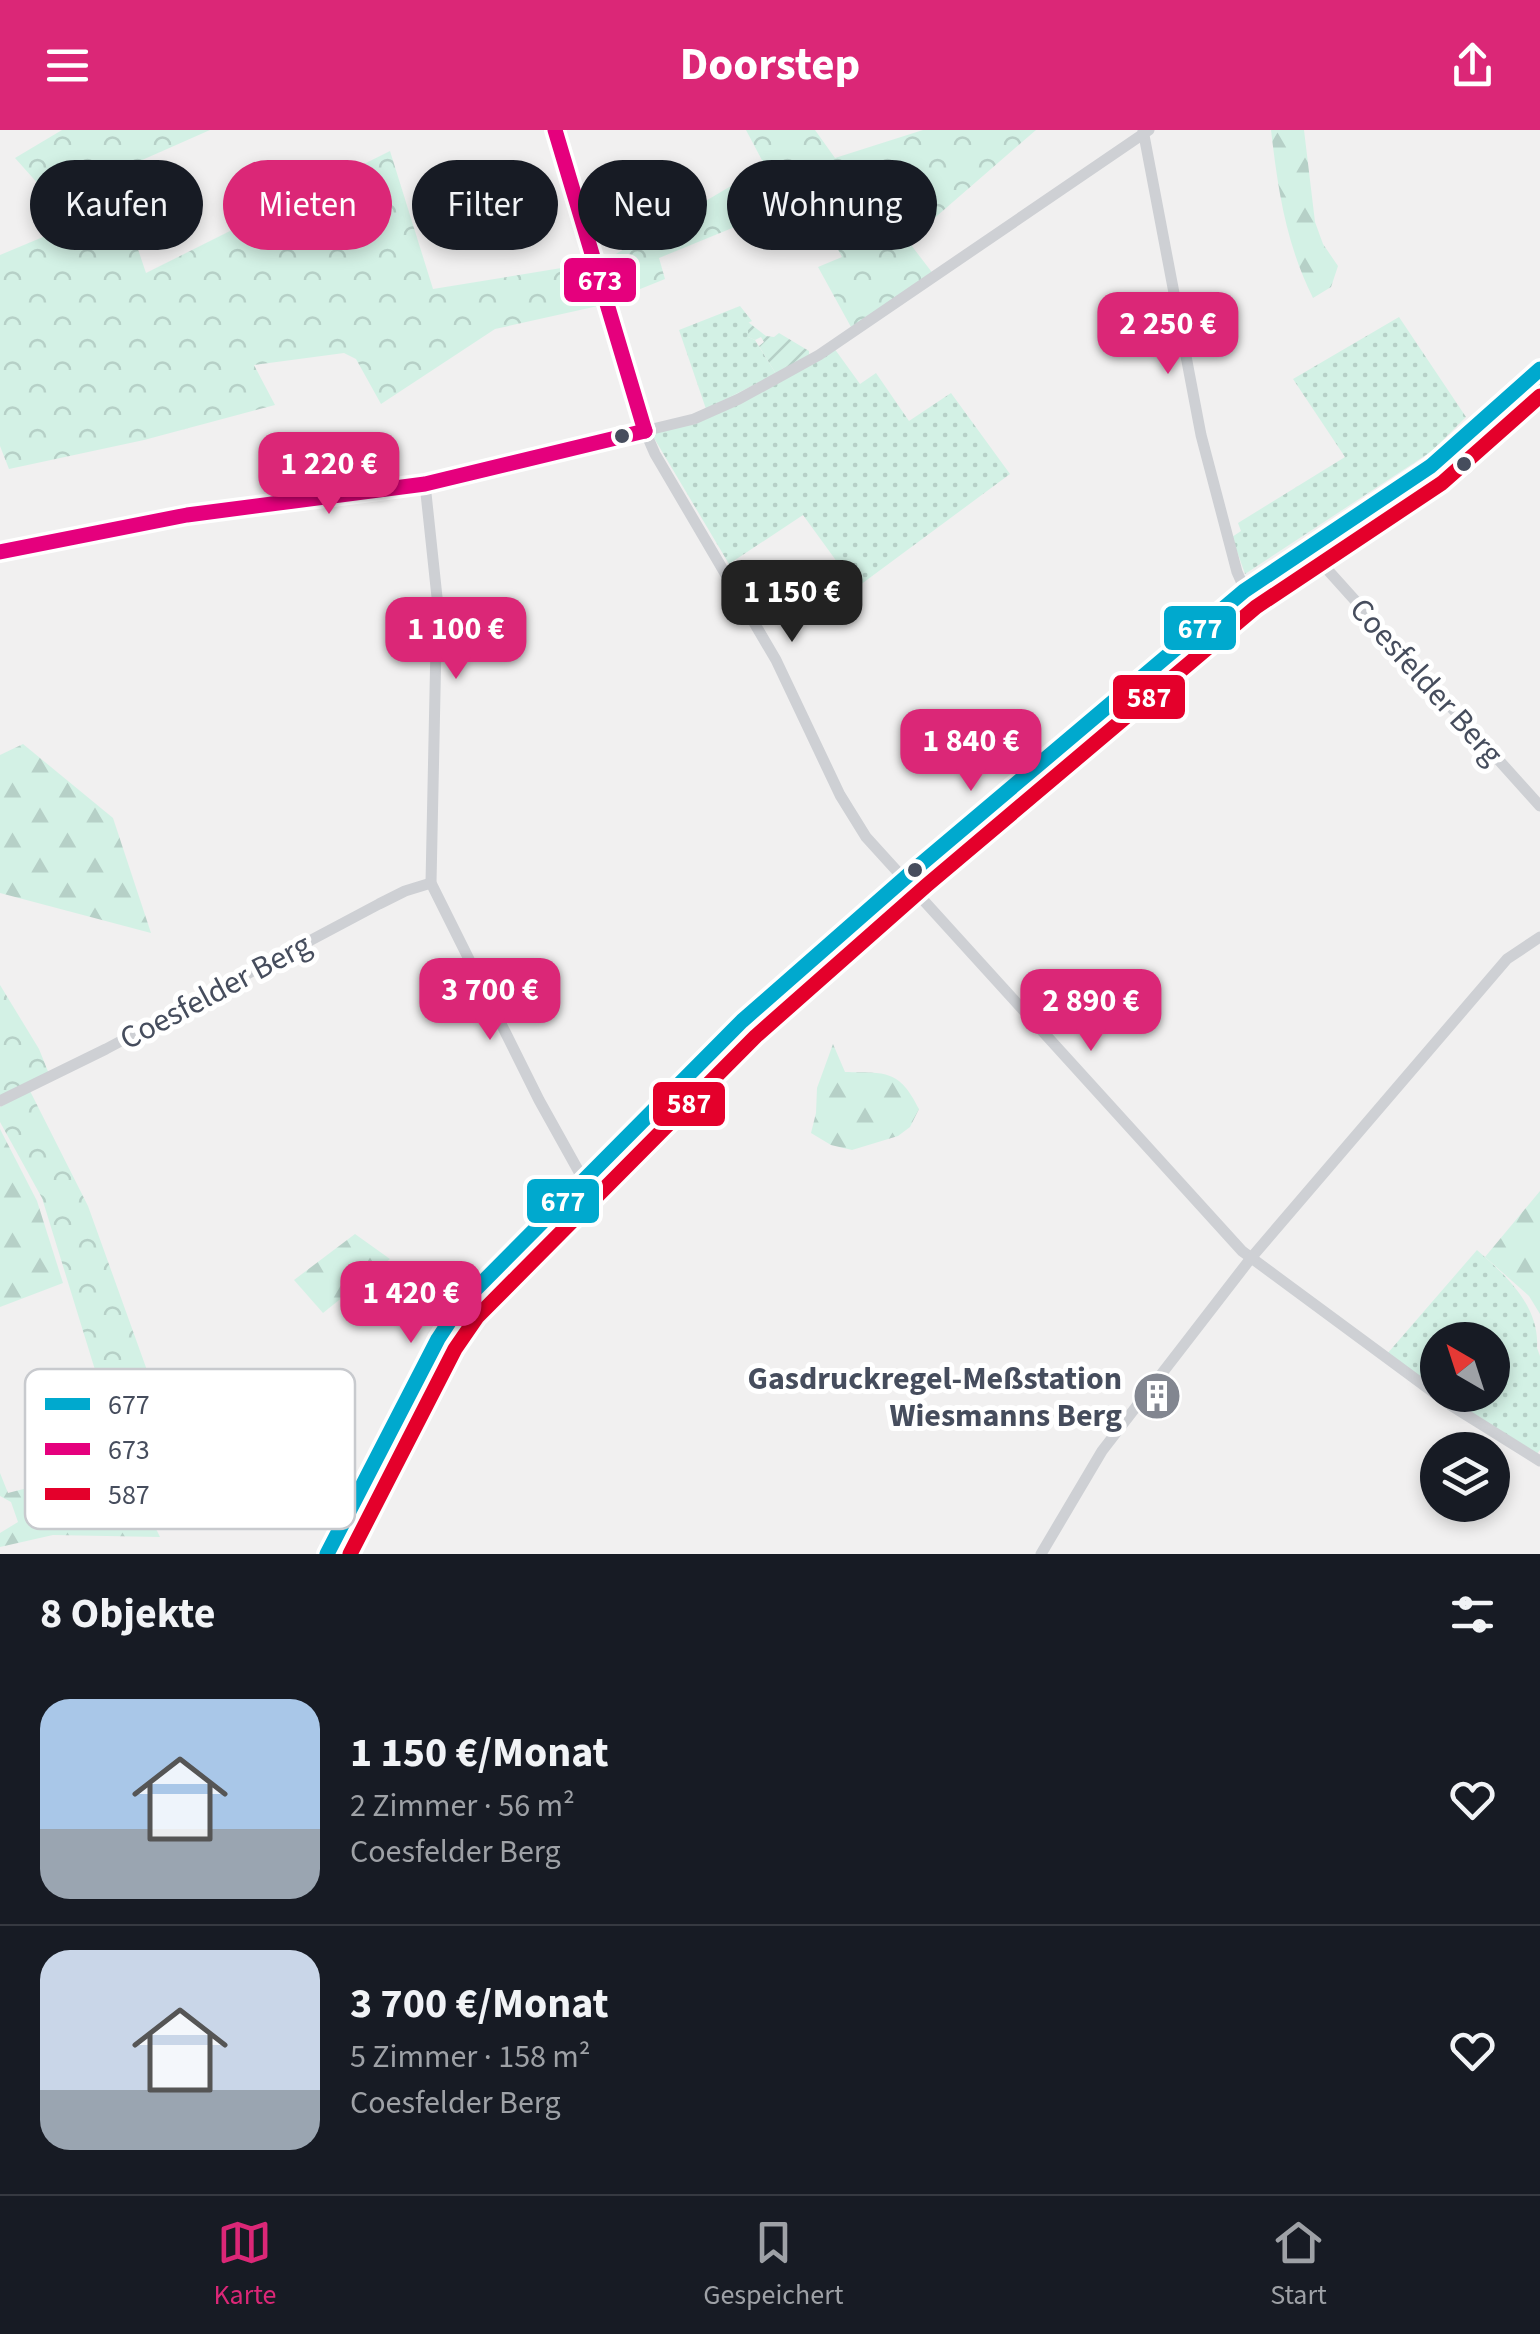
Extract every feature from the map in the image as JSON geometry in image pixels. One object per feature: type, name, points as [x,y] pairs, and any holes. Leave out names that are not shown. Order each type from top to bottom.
[{"type":"street","points":[[556,130],[645,432],[776,660],[840,795],[866,838],[1251,1258],[1452,1406],[1540,1461]]},
{"type":"street","points":[[0,552],[188,515],[424,484],[645,432],[718,410],[820,355],[1145,131],[1201,435],[1246,596]]},
{"type":"street","points":[[355,1502],[453,1314],[490,1272],[742,1022],[903,879],[1246,596],[1431,466],[1540,370]]},
{"type":"street","points":[[1530,379],[1540,391]]},
{"type":"street","points":[[424,484],[437,597],[431,884],[583,1180]]},
{"type":"street","name":"Coesfelder Berg","points":[[1310,552],[1540,806]]},
{"type":"street","name":"Coesfelder Berg","points":[[0,1101],[405,891],[431,884]]},
{"type":"street","points":[[1041,1554],[1102,1451],[1251,1258],[1507,959],[1540,937]]},
{"type":"street","points":[[328,1554],[341,1529]]},
{"type":"green space","points":[[62,130],[210,130],[142,160],[30,160],[30,175],[15,158]]},
{"type":"green space","points":[[746,130],[815,130],[835,158],[923,130],[1036,130],[937,216],[937,160],[762,160]]},
{"type":"green space","points":[[1271,130],[1304,130],[1315,222],[1323,244],[1338,266],[1331,287],[1313,298],[1284,216]]},
{"type":"green space","points":[[390,151],[412,222],[412,250],[421,250],[433,289],[604,261],[623,250],[678,250],[659,258],[665,279],[598,306],[495,329],[381,404],[356,359],[344,353],[254,365],[275,405],[144,440],[9,469],[0,446],[0,255],[30,242],[30,250],[138,250],[146,273],[192,250],[203,250],[203,244],[223,234],[223,250],[392,250],[392,160],[372,160]]},
{"type":"green space","points":[[727,188],[727,230],[707,238],[707,200]]},
{"type":"green space","points":[[838,250],[915,250],[934,275],[851,327],[818,267],[842,257]]},
{"type":"green space","points":[[740,306],[752,321],[748,323],[748,337],[755,340],[776,374],[706,409],[679,330]]},
{"type":"green space","points":[[1399,317],[1466,417],[1432,451],[1245,574],[1232,537],[1241,531],[1238,523],[1345,457],[1293,379]]},
{"type":"green space","points":[[748,322],[766,336],[779,333],[809,351],[809,356],[776,374],[759,346],[764,342],[761,337],[748,337]]},
{"type":"green space","points":[[834,348],[860,384],[876,373],[909,421],[951,393],[1010,474],[856,588],[803,515],[729,564],[654,438],[654,433]]},
{"type":"green space","points":[[23,744],[113,818],[151,933],[0,893],[0,755]]},
{"type":"green space","points":[[0,985],[39,1049],[49,1074],[0,1099]]},
{"type":"green space","points":[[833,1044],[845,1072],[890,1076],[905,1086],[919,1109],[910,1127],[898,1136],[852,1150],[831,1145],[811,1133],[817,1088]]},
{"type":"green space","points":[[30,1091],[88,1206],[147,1369],[95,1369],[42,1198],[0,1122],[0,1107]]},
{"type":"green space","points":[[0,1129],[37,1201],[63,1283],[0,1307]]},
{"type":"green space","points":[[1540,1191],[1540,1314],[1529,1296],[1485,1257]]},
{"type":"green space","points":[[355,1234],[390,1259],[323,1313],[294,1280]]},
{"type":"green space","points":[[1477,1250],[1518,1292],[1533,1318],[1540,1356],[1540,1450],[1536,1455],[1510,1438],[1510,1432],[1500,1432],[1469,1412],[1510,1412],[1510,1322],[1420,1322],[1420,1378],[1387,1354]]},
{"type":"green space","points":[[0,1473],[8,1493],[25,1489],[25,1529],[156,1529],[160,1537],[53,1535],[0,1547],[0,1533],[18,1522],[11,1502],[0,1496]]},
{"type":"transit line","name":"673","points":[[555,130],[645,431]]},
{"type":"transit line","name":"677","points":[[355,1500],[438,1339],[461,1304],[742,1021],[1244,591],[1431,466],[1540,369]]},
{"type":"transit line","name":"587","points":[[350,1554],[455,1349],[477,1317],[756,1036],[927,885],[1256,607],[1442,483],[1540,396]]},
{"type":"transit line","name":"673","points":[[0,552],[187,515],[425,484],[645,431]]},
{"type":"transit line","name":"677","points":[[327,1554],[340,1529]]},
{"type":"place","name":"Gasdruckregel-Meßstation Wiesmanns Berg","points":[[1157,1396]]}]
